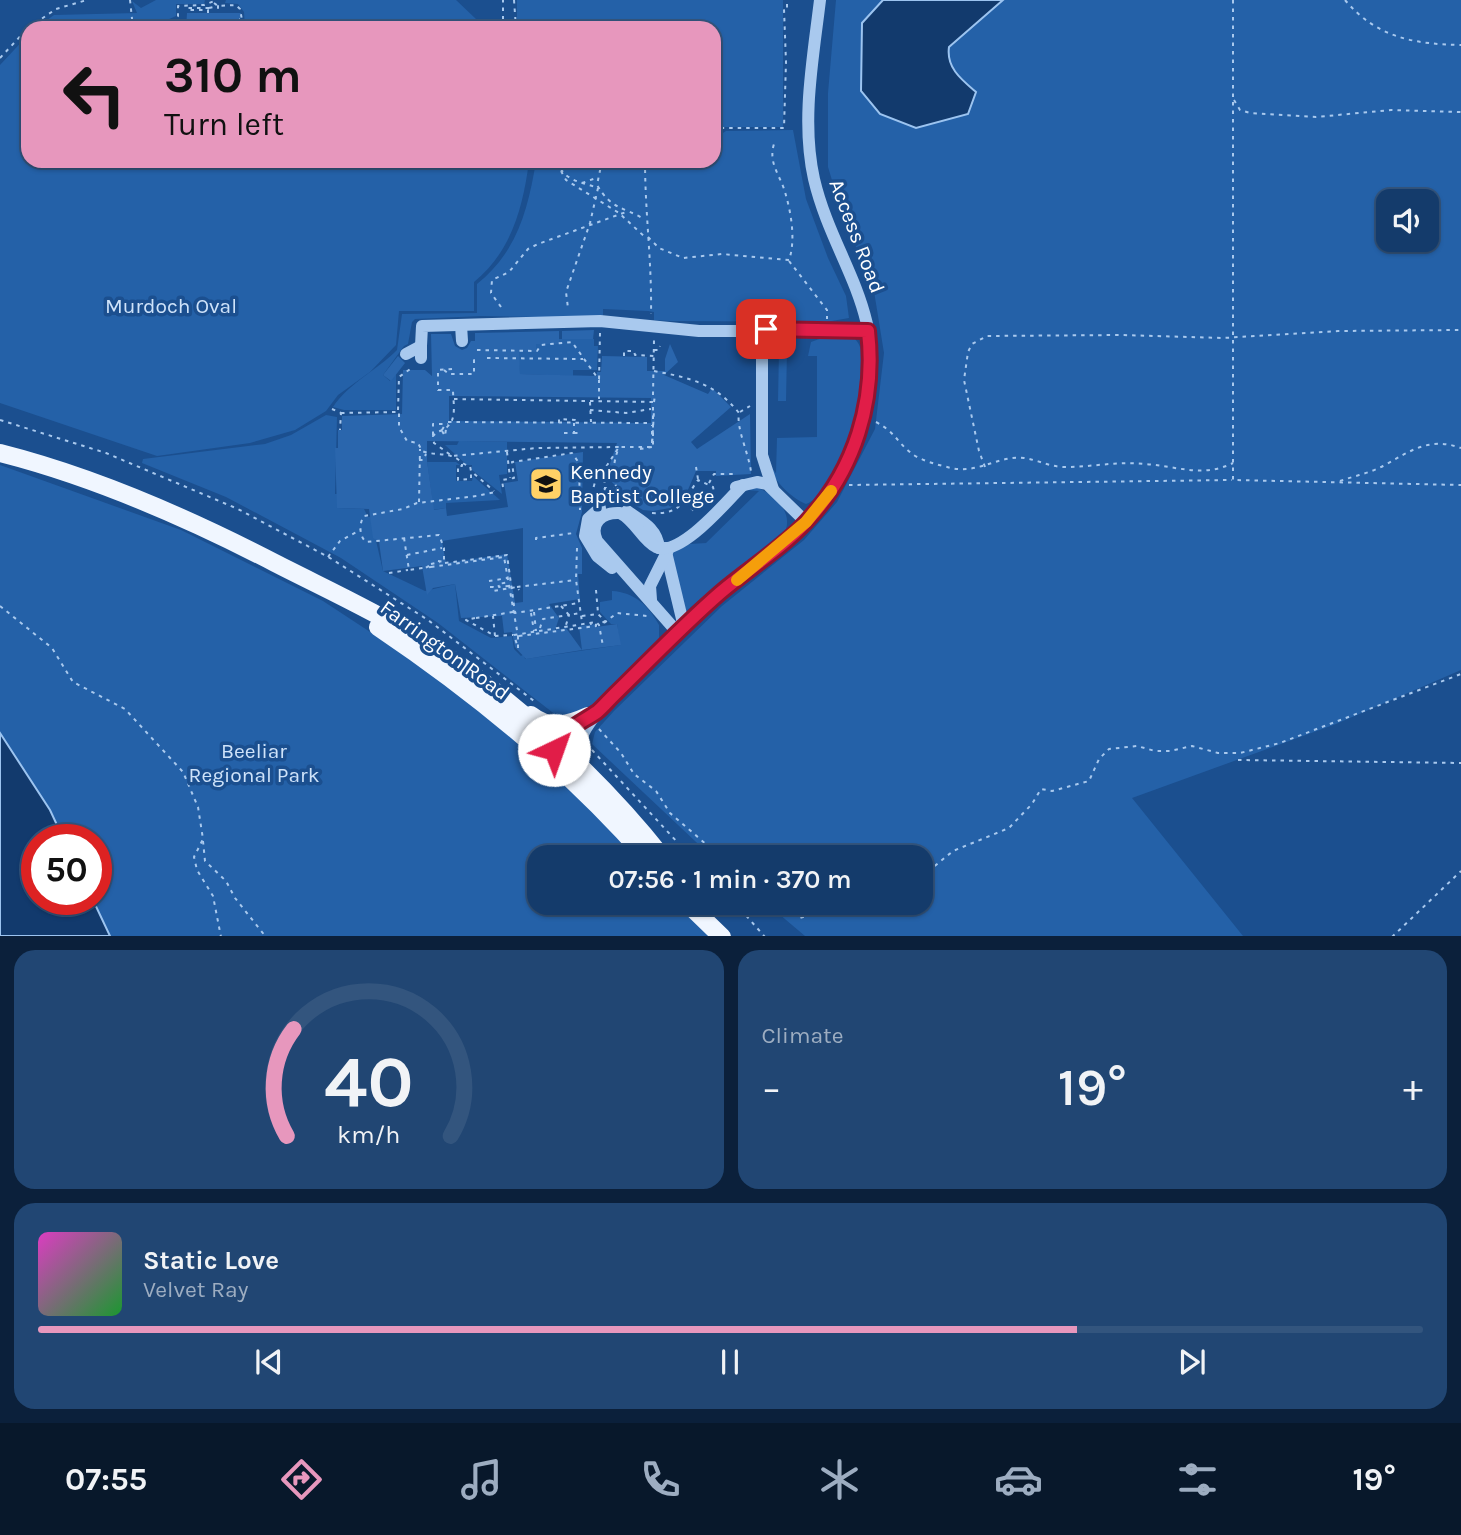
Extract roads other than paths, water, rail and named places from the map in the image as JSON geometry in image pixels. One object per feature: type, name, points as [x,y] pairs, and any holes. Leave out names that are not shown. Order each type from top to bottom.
[{"type":"main road","name":"Farrington Road","points":[[0,453],[71,474],[237,543],[420,639],[558,741],[653,845]]},
{"type":"main road","name":"Farrington Road","points":[[299,575],[409,648],[492,711],[550,759],[635,845]]},
{"type":"main road","points":[[420,639],[431,640],[440,646],[542,723],[561,725],[593,718]]},
{"type":"main road","points":[[492,711],[533,741],[543,745],[558,741],[571,744],[580,738]]},
{"type":"main road","points":[[558,741],[556,757],[631,831],[638,845]]},
{"type":"main road","points":[[702,915],[722,936]]},
{"type":"street","name":"Access Road","points":[[558,741],[593,718],[719,594],[806,522],[836,485],[861,424],[870,388],[868,331],[859,292],[820,198],[809,154],[808,119],[820,0]]},
{"type":"street","points":[[406,354],[421,356],[422,326],[600,321],[653,330],[868,331]]},
{"type":"street","points":[[461,325],[462,341]]},
{"type":"street","points":[[762,331],[762,451],[773,489]]},
{"type":"street","points":[[653,604],[650,586],[668,548],[729,489],[747,480],[761,482],[773,489],[806,522]]},
{"type":"street","points":[[608,505],[619,506],[647,524],[668,548],[681,630],[626,576],[610,566],[588,544],[586,526],[593,513],[608,505]]},
{"type":"street","name":"Access Road","points":[[580,738],[593,718]]},
{"type":"street","points":[[580,738],[576,752],[582,769]]},
{"type":"place","name":"Kennedy Baptist College","points":[[546,484]]},
{"type":"park label","name":"Murdoch Oval","points":[[171,306]]},
{"type":"park label","name":"Beeliar Regional Park","points":[[254,763]]}]
